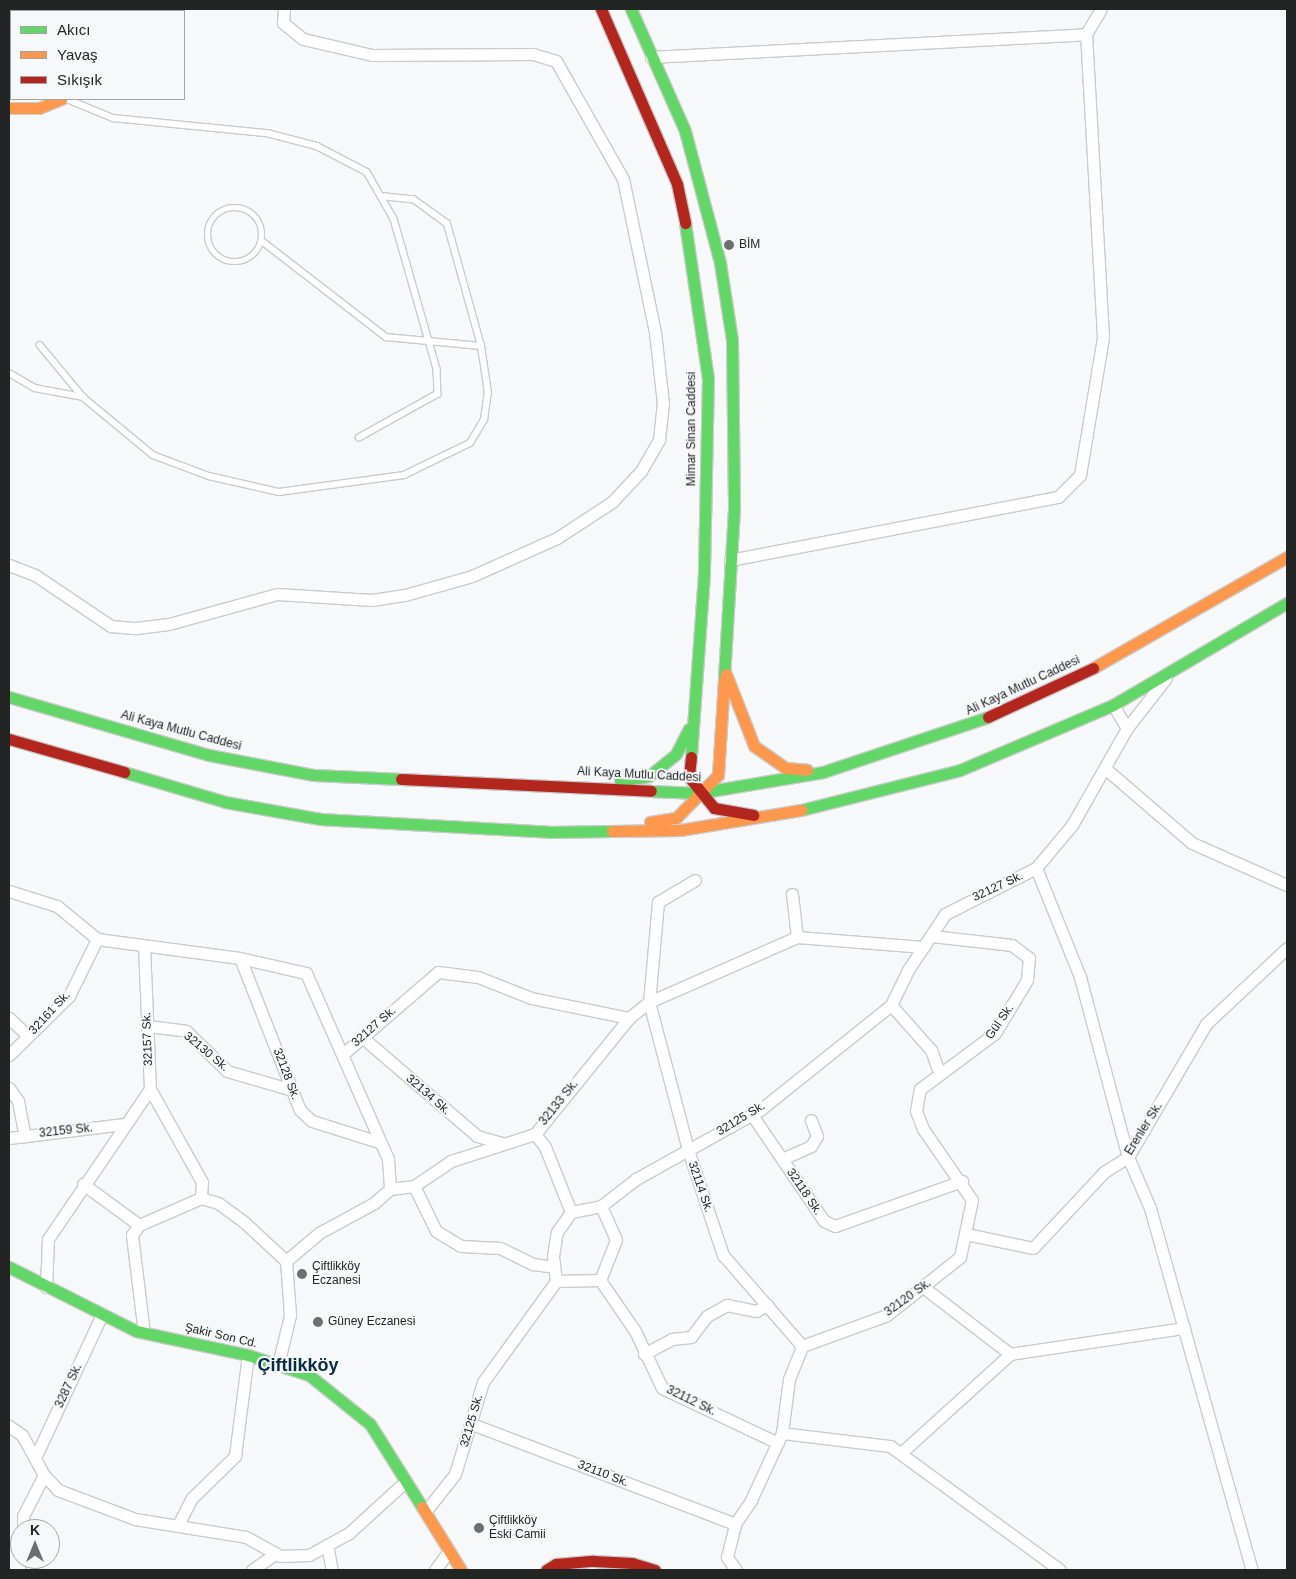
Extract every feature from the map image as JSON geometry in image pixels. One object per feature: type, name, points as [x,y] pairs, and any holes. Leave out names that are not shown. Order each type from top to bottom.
[{"type":"street","points":[[9,565],[34,575],[111,626],[136,628],[170,624],[277,594],[372,600],[405,595],[472,576],[557,538],[612,502],[641,471],[659,440],[663,404],[655,332],[624,179],[556,61],[533,54],[372,55],[303,38],[283,23],[284,9]]},
{"type":"street","name":"Mimar Sinan Caddesi","points":[[601,9],[677,184],[696,274],[708,378],[704,574],[689,777],[698,794]]},
{"type":"street","points":[[598,831],[676,818],[718,775],[722,659],[730,560],[732,340],[703,191],[685,131],[651,57],[632,9]]},
{"type":"street","points":[[730,560],[1058,497],[1080,475],[1103,336],[1086,34],[1101,9]]},
{"type":"street","points":[[651,57],[1086,34]]},
{"type":"street","points":[[9,108],[39,108],[59,100]]},
{"type":"street","name":"Ali Kaya Mutlu Caddesi","points":[[9,697],[209,755],[314,775],[599,786],[698,794],[823,772],[972,725],[1097,666],[1287,557]]},
{"type":"street","points":[[9,739],[225,802],[320,819],[598,831],[680,830],[770,818],[960,770],[1113,705],[1166,678],[1287,603]]},
{"type":"street","points":[[722,659],[736,707],[754,746],[786,768],[823,772]]},
{"type":"street","name":"32127 Sk.","points":[[924,946],[946,914],[959,904],[1036,868],[1072,825],[1108,770],[1127,728],[1166,678]]},
{"type":"street","points":[[1113,705],[1127,728]]},
{"type":"street","points":[[599,786],[648,776],[676,754],[693,720]]},
{"type":"street","points":[[1108,770],[1192,843],[1287,885]]},
{"type":"street","points":[[698,794],[714,808],[770,818]]},
{"type":"street","points":[[1036,868],[1080,978],[1128,1158],[1150,1208],[1252,1570]]},
{"type":"street","name":"32114 Sk.","points":[[695,880],[658,902],[649,1002],[688,1150],[723,1255],[802,1346]]},
{"type":"street","points":[[9,891],[57,906],[98,939]]},
{"type":"street","points":[[792,894],[797,937]]},
{"type":"street","name":"Gül Sk.","points":[[932,936],[1017,947],[1028,958],[1027,980],[995,1033],[939,1072]]},
{"type":"street","points":[[649,1002],[797,937],[924,946]]},
{"type":"street","name":"32127 Sk.","points":[[98,939],[240,958],[306,973],[343,1054],[438,972],[478,977],[531,998],[629,1018]]},
{"type":"street","name":"32161 Sk.","points":[[9,1055],[69,996],[98,939]]},
{"type":"street","name":"32157 Sk.","points":[[144,946],[150,1089]]},
{"type":"street","name":"32125 Sk.","points":[[571,1212],[601,1206],[636,1179],[752,1115],[891,1005],[924,946]]},
{"type":"street","name":"Erenler Sk.","points":[[966,1234],[1034,1248],[1104,1172],[1128,1158],[1206,1024],[1287,948]]},
{"type":"street","name":"32128 Sk.","points":[[240,958],[300,1110],[312,1121],[379,1142]]},
{"type":"street","name":"32133 Sk.","points":[[390,1189],[414,1186],[451,1161],[501,1143],[535,1134],[629,1018],[649,1002]]},
{"type":"street","points":[[891,1005],[932,1050],[939,1072]]},
{"type":"street","points":[[9,1018],[28,1036]]},
{"type":"street","name":"32130 Sk.","points":[[148,1026],[186,1031],[227,1071],[292,1090]]},
{"type":"street","name":"32134 Sk.","points":[[362,1037],[477,1136],[501,1143]]},
{"type":"street","points":[[286,1261],[319,1233],[374,1203],[390,1189],[392,1174],[343,1054]]},
{"type":"street","name":"32120 Sk.","points":[[802,1346],[886,1315],[960,1257],[972,1200],[962,1180],[923,1128],[916,1111],[920,1089],[939,1072]]},
{"type":"street","points":[[9,1088],[18,1101],[25,1136]]},
{"type":"street","points":[[46,1286],[48,1239],[124,1124],[150,1089],[202,1182],[202,1198]]},
{"type":"street","name":"32118 Sk.","points":[[752,1115],[824,1221],[835,1226],[962,1180]]},
{"type":"street","points":[[782,1159],[811,1146],[817,1136],[811,1120]]},
{"type":"street","name":"32159 Sk.","points":[[9,1138],[124,1124]]},
{"type":"street","points":[[535,1134],[545,1147],[571,1212],[557,1232],[554,1267],[556,1281],[600,1280],[616,1240],[601,1206]]},
{"type":"street","points":[[84,1184],[139,1225]]},
{"type":"street","points":[[414,1186],[436,1231],[461,1246],[500,1248],[533,1264],[554,1267]]},
{"type":"street","points":[[144,1333],[132,1236],[139,1225],[202,1198],[218,1203],[244,1222],[286,1261],[290,1315],[278,1364]]},
{"type":"street","name":"Şakir Son Cd.","points":[[9,1267],[144,1333],[248,1355],[309,1375],[370,1424],[462,1570]]},
{"type":"street","name":"32112 Sk.","points":[[600,1280],[635,1331],[644,1354],[662,1388],[780,1438]]},
{"type":"street","name":"32125 Sk.","points":[[425,1512],[455,1474],[472,1424],[483,1382],[556,1281]]},
{"type":"street","points":[[923,1287],[1010,1354]]},
{"type":"street","points":[[644,1354],[672,1340],[691,1337],[706,1316],[727,1305],[756,1311],[767,1305]]},
{"type":"street","name":"3287 Sk.","points":[[35,1458],[102,1314]]},
{"type":"street","points":[[901,1453],[1010,1354],[1184,1328]]},
{"type":"street","points":[[736,1570],[727,1557],[735,1524],[751,1500],[780,1438],[789,1380],[802,1346]]},
{"type":"street","points":[[178,1525],[192,1498],[235,1456],[248,1355]]},
{"type":"street","name":"32110 Sk.","points":[[472,1424],[735,1524]]},
{"type":"street","points":[[9,1426],[22,1435],[44,1475],[58,1490],[89,1504],[178,1525],[246,1537],[275,1554],[309,1555],[327,1545],[349,1532],[406,1481]]},
{"type":"street","points":[[780,1438],[854,1440],[901,1453],[1060,1570]]},
{"type":"street","points":[[24,1519],[44,1475]]},
{"type":"street","points":[[327,1545],[332,1570]]},
{"type":"street","points":[[435,1570],[450,1551]]},
{"type":"street","points":[[252,1570],[275,1554]]},
{"type":"street","points":[[546,1570],[556,1564],[592,1561],[632,1563],[655,1570]]},
{"type":"lane","points":[[69,100],[114,118],[267,133],[317,146],[367,172],[384,197],[394,219],[429,343],[438,394],[359,438]]},
{"type":"lane","points":[[40,345],[83,397],[153,456],[209,476],[279,492],[404,475],[470,443],[485,411],[481,346],[447,224],[414,200],[384,197]]},
{"type":"lane","points":[[262,241],[252,256],[226,261],[212,250],[207,233],[214,217],[239,208],[260,223],[262,241],[386,337],[429,343],[481,346]]},
{"type":"lane","points":[[9,373],[35,388],[83,397]]},
{"type":"traffic: fast","points":[[631,9],[685,131],[720,263],[732,340],[734,509],[724,679]]},
{"type":"traffic: fast","points":[[685,223],[708,378],[704,574],[691,757]]},
{"type":"traffic: fast","points":[[801,810],[960,770],[1113,705],[1287,603]]},
{"type":"traffic: fast","points":[[9,697],[209,755],[314,775],[401,779]]},
{"type":"traffic: fast","points":[[651,791],[698,793],[823,772],[988,717]]},
{"type":"traffic: fast","points":[[620,781],[649,776],[676,754],[689,729]]},
{"type":"traffic: fast","points":[[124,772],[225,802],[320,819],[549,832],[612,831]]},
{"type":"traffic: fast","points":[[9,1267],[136,1331],[248,1355],[309,1375],[370,1424],[422,1507]]},
{"type":"traffic: slow","points":[[9,108],[39,108],[59,100]]},
{"type":"traffic: slow","points":[[1093,668],[1287,557]]},
{"type":"traffic: slow","points":[[726,674],[754,746],[786,768],[807,770]]},
{"type":"traffic: slow","points":[[650,822],[676,818],[718,775],[724,679]]},
{"type":"traffic: slow","points":[[612,831],[680,830],[801,810]]},
{"type":"traffic: slow","points":[[422,1507],[461,1570]]},
{"type":"traffic: jam","points":[[601,9],[677,184],[685,223]]},
{"type":"traffic: jam","points":[[988,717],[1093,668]]},
{"type":"traffic: jam","points":[[9,739],[124,772]]},
{"type":"traffic: jam","points":[[691,757],[689,777],[714,808],[753,815]]},
{"type":"traffic: jam","points":[[401,779],[651,791]]},
{"type":"traffic: jam","points":[[546,1570],[556,1564],[593,1561],[632,1563],[655,1570]]},
{"type":"place","name":"BİM","points":[[729,245]]},
{"type":"place","name":"Çiftlikköy Eczanesi","points":[[302,1274]]},
{"type":"place","name":"Güney Eczanesi","points":[[318,1322]]},
{"type":"place","name":"Çiftlikköy Eski Camii","points":[[479,1528]]},
{"type":"district","name":"Çiftlikköy","points":[[298,1365]]}]
